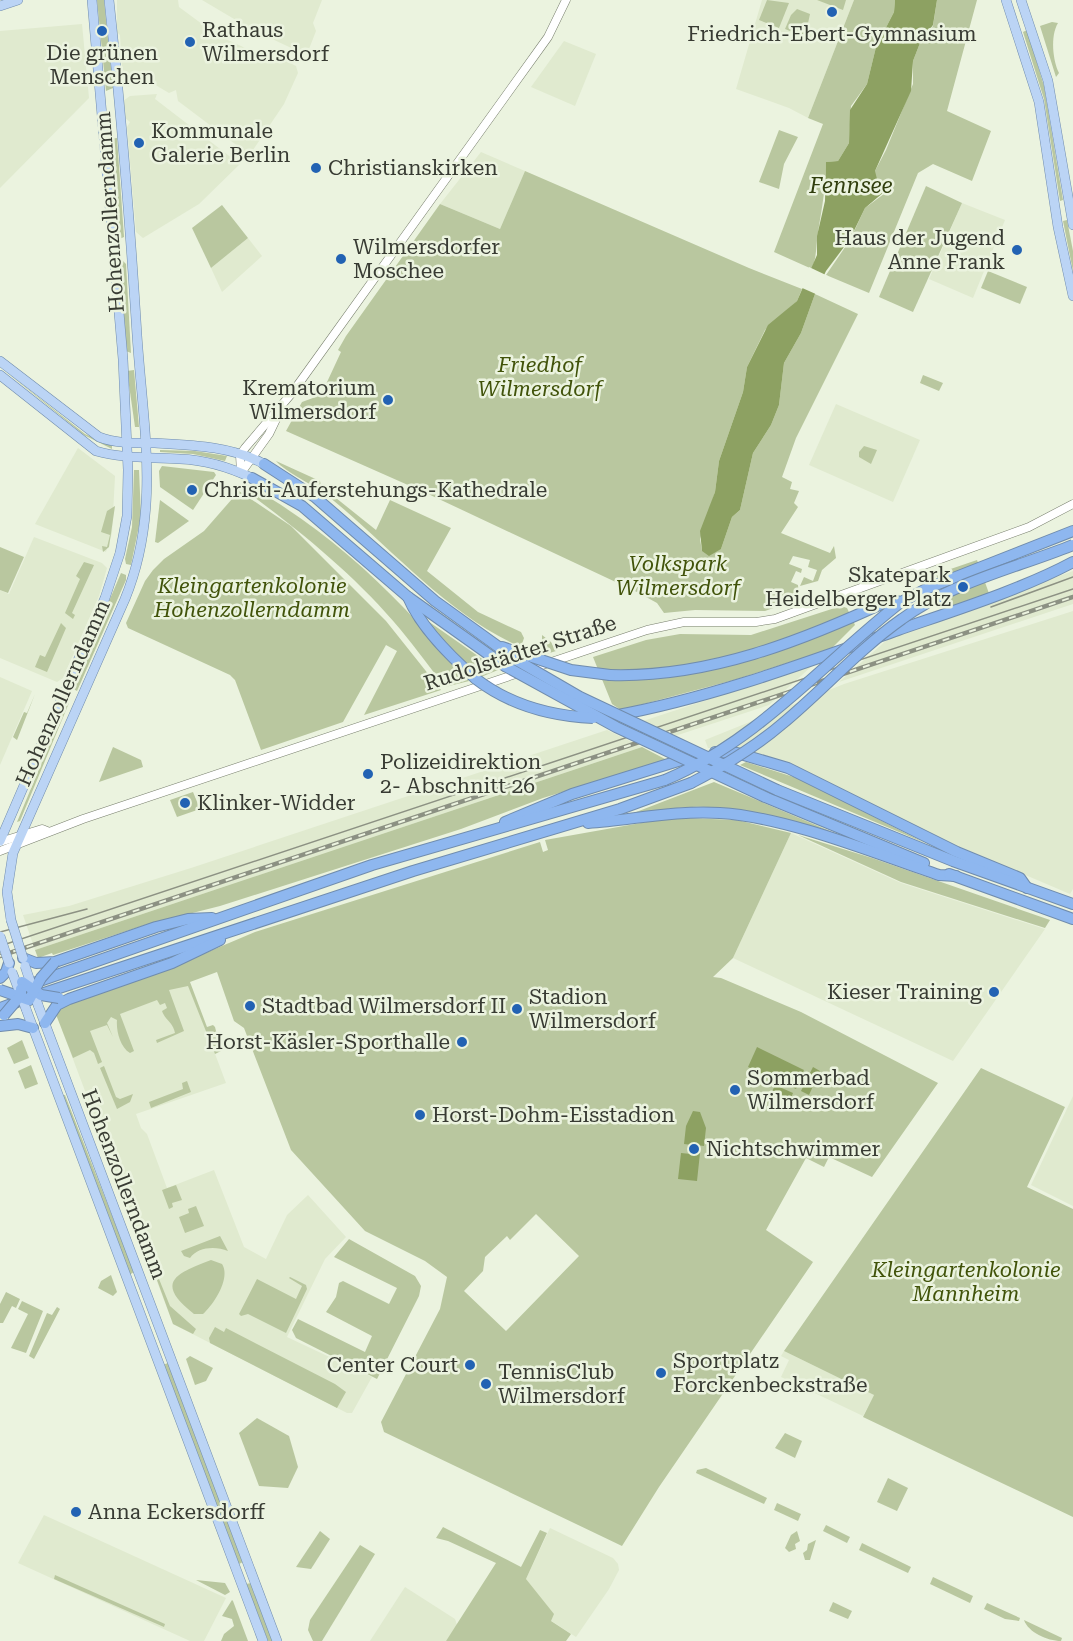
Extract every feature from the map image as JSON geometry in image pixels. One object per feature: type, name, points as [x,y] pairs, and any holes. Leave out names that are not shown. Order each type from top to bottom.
[{"type":"highway","points":[[264,464],[315,497],[435,601],[488,642],[600,707],[777,790],[1073,904]]},
{"type":"highway","points":[[252,478],[302,506],[408,597],[505,666],[616,727],[765,797],[956,876],[1073,919]]},
{"type":"highway","points":[[0,992],[372,865],[475,837],[665,780],[714,756],[756,727],[901,602],[928,588],[1073,531]]},
{"type":"highway","points":[[1,1017],[245,927],[566,824],[620,809],[691,783],[737,758],[783,724],[868,644],[911,612],[950,591],[1073,545]]},
{"type":"highway","points":[[408,597],[414,612],[459,664],[495,692],[533,709],[576,717],[611,716],[668,704],[786,669],[1023,584],[1073,562]]},
{"type":"highway","points":[[488,642],[572,670],[610,675],[674,673],[720,664],[794,641],[890,600],[901,602]]},
{"type":"highway","points":[[475,837],[572,794],[696,755],[721,751],[788,768],[910,829],[1020,879],[1027,888]]},
{"type":"highway","points":[[566,824],[699,812],[741,815],[837,841],[939,875],[956,876]]},
{"type":"highway","points":[[22,982],[24,962],[55,962],[156,927],[188,919],[220,918]]},
{"type":"highway","points":[[0,992],[29,1000],[64,999],[180,960],[245,927]]},
{"type":"highway","points":[[1,1017],[29,1000],[55,962]]},
{"type":"highway","points":[[0,978],[11,967],[22,982],[29,1000]]},
{"type":"highway","points":[[45,1023],[52,1010],[64,999]]},
{"type":"highway","points":[[1,1017],[33,1028]]},
{"type":"main road","points":[[0,6],[18,0]]},
{"type":"main road","name":"Hohenzollerndamm","points":[[0,841],[117,565],[127,516],[127,442],[123,359],[92,0]]},
{"type":"main road","name":"Hohenzollerndamm","points":[[109,0],[132,249],[146,457],[147,514],[135,573],[16,846],[8,881],[7,903],[24,962],[33,1028],[263,1641]]},
{"type":"main road","points":[[1006,0],[1039,102],[1058,227],[1073,296]]},
{"type":"main road","points":[[1022,0],[1048,81],[1073,225]]},
{"type":"main road","points":[[0,361],[89,431],[105,439],[197,445],[252,458],[264,464]]},
{"type":"main road","points":[[0,375],[85,444],[108,454],[195,460],[252,478]]},
{"type":"main road","name":"Hohenzollerndamm","points":[[0,936],[11,967],[45,1023],[277,1641]]},
{"type":"street","points":[[241,473],[240,455],[259,430],[284,404],[548,37],[566,0]]},
{"type":"street","points":[[241,473],[269,434],[284,404]]},
{"type":"street","name":"Rudolstädter Straße","points":[[0,841],[42,830],[47,831],[647,630],[684,622],[756,622],[775,619],[1029,527],[1073,504]]},
{"type":"street","name":"Rudolstädter Straße","points":[[0,851],[43,836],[47,831]]},
{"type":"shaded area","points":[[117,0],[178,0],[179,7],[217,35],[278,63],[280,58],[296,66],[298,73],[284,104],[253,150],[247,153],[178,101],[176,90],[169,93],[152,83],[131,84],[129,87],[123,84],[120,35],[117,32]]},
{"type":"shaded area","points":[[202,0],[322,0],[313,23],[316,31],[309,49],[302,53],[251,29]]},
{"type":"shaded area","points":[[762,0],[854,0],[808,118],[789,108],[736,89]]},
{"type":"shaded area","points":[[82,24],[89,98],[0,188],[0,31]]},
{"type":"shaded area","points":[[564,41],[596,54],[575,106],[531,87]]},
{"type":"shaded area","points":[[157,94],[155,99],[237,162],[241,158],[243,161],[199,204],[143,238],[136,232],[127,127],[130,122],[124,117],[123,101],[130,96]]},
{"type":"shaded area","points":[[481,152],[525,171],[500,229],[440,204]]},
{"type":"shaded area","points":[[962,203],[1005,220],[973,298],[929,279]]},
{"type":"shaded area","points":[[248,238],[262,256],[222,292],[211,268]]},
{"type":"shaded area","points":[[836,404],[920,440],[893,502],[809,465]]},
{"type":"shaded area","points":[[78,448],[115,476],[112,533],[106,552],[35,524]]},
{"type":"shaded area","points":[[34,537],[102,563],[107,568],[99,596],[63,678],[57,682],[0,658],[0,590],[9,594]]},
{"type":"shaded area","points":[[1073,571],[1073,604],[839,682],[889,638]]},
{"type":"shaded area","points":[[1073,611],[1073,889],[1070,894],[955,845],[789,764],[734,748],[708,748],[705,740],[844,684]]},
{"type":"shaded area","points":[[813,665],[769,705],[675,736],[643,721]]},
{"type":"shaded area","points":[[0,677],[32,691],[0,765]]},
{"type":"shaded area","points":[[607,730],[642,747],[35,950],[23,915],[69,906],[191,868]]},
{"type":"shaded area","points":[[791,833],[901,883],[1045,929],[953,1061],[733,958]]},
{"type":"shaded area","points":[[188,982],[226,1083],[136,1114],[141,1128],[147,1134],[167,1188],[214,1170],[244,1247],[266,1259],[287,1215],[308,1195],[346,1237],[325,1259],[287,1337],[372,1377],[352,1413],[347,1413],[173,1324],[62,1030]]},
{"type":"shaded area","points":[[1073,1096],[1073,1206],[1031,1185]]},
{"type":"shaded area","points":[[784,1351],[874,1395],[863,1416],[781,1377],[789,1360],[781,1356]]},
{"type":"shaded area","points":[[44,1515],[226,1598],[204,1641],[190,1641],[18,1563]]},
{"type":"shaded area","points":[[550,1528],[613,1558],[618,1564],[619,1570],[609,1589],[576,1637],[550,1620],[526,1579]]},
{"type":"shaded area","points":[[405,1587],[455,1619],[457,1625],[446,1641],[370,1641]]},
{"type":"green space","points":[[97,0],[104,0],[113,88],[106,91]]},
{"type":"green space","points":[[767,0],[789,3],[779,28],[759,20]]},
{"type":"green space","points":[[817,0],[846,0],[843,10]]},
{"type":"green space","points":[[854,0],[895,0],[894,12],[876,47],[867,84],[851,106],[849,143],[838,161],[826,162],[824,197],[812,269],[774,252],[823,124],[808,118]]},
{"type":"green space","points":[[937,0],[977,0],[947,111],[991,131],[972,181],[933,164],[918,173],[869,293],[826,275],[850,240],[865,208],[888,191],[875,177],[875,171],[913,84],[913,61],[920,43],[933,26]]},
{"type":"green space","points":[[797,9],[810,14],[805,37],[785,29],[791,15]]},
{"type":"green space","points":[[1052,22],[1058,23],[1053,41],[1055,62],[1059,73],[1056,77],[1040,26]]},
{"type":"green space","points":[[1027,30],[1044,86],[1063,200],[1060,201],[1044,99],[1023,32]]},
{"type":"green space","points":[[779,130],[798,137],[784,164],[779,189],[759,182]]},
{"type":"green space","points":[[117,138],[124,237],[117,240],[109,139]]},
{"type":"green space","name":"Friedhof Wilmersdorf","points":[[525,171],[802,289],[797,301],[765,330],[747,367],[743,392],[719,461],[715,492],[700,539],[702,551],[721,549],[732,517],[740,510],[753,453],[771,425],[779,405],[784,363],[801,333],[815,294],[858,314],[796,438],[782,477],[792,482],[790,489],[799,491],[794,503],[798,507],[781,533],[830,553],[834,546],[836,558],[822,570],[818,581],[800,586],[804,577],[813,581],[817,570],[808,567],[810,560],[793,556],[789,564],[802,569],[801,573],[796,571],[791,582],[798,585],[799,599],[765,611],[695,610],[664,613],[657,603],[637,592],[426,493],[286,431],[302,402],[321,395],[341,352],[338,350],[346,336],[440,204],[500,229]]},
{"type":"green space","points":[[926,186],[962,203],[913,312],[879,297]]},
{"type":"green space","points":[[222,205],[248,238],[211,268],[192,228]]},
{"type":"green space","points":[[1067,220],[1073,251],[1073,271],[1063,221]]},
{"type":"green space","points":[[122,260],[126,264],[131,353],[126,351],[118,261]]},
{"type":"green space","points":[[988,271],[1027,287],[1020,304],[981,288]]},
{"type":"green space","points":[[0,367],[85,434],[112,446],[112,449],[84,435]]},
{"type":"green space","points":[[134,370],[139,427],[135,427],[127,371]]},
{"type":"green space","points":[[923,375],[943,383],[939,391],[920,383]]},
{"type":"green space","points":[[864,446],[877,450],[871,464],[859,457],[859,452]]},
{"type":"green space","points":[[160,450],[195,451],[227,456],[225,461],[193,454],[160,452]]},
{"type":"green space","points":[[276,461],[320,481],[321,486],[376,530],[390,500],[451,528],[427,571],[478,612],[521,632],[524,638],[521,647],[468,617],[420,578],[328,496],[286,470]]},
{"type":"green space","points":[[162,466],[214,472],[216,475],[193,510],[160,487],[159,471]]},
{"type":"green space","points":[[134,470],[139,470],[141,516],[131,565],[126,564],[125,559],[132,527]]},
{"type":"green space","points":[[247,485],[311,525],[369,573],[405,609],[469,681],[445,687],[400,629],[365,591],[306,537],[243,489]]},
{"type":"green space","name":"Kleingartenkolonie Hohenzollerndamm","points":[[239,491],[291,526],[386,621],[441,690],[364,715],[397,651],[386,645],[343,722],[261,750],[235,680],[230,675],[128,628],[126,623],[145,581],[153,570],[164,559],[204,531]]},
{"type":"green space","points":[[160,500],[189,521],[158,543],[155,542]]},
{"type":"green space","points":[[115,506],[109,547],[103,552],[102,546],[107,547],[110,535],[101,532],[107,511]]},
{"type":"green space","points":[[0,547],[24,557],[8,593],[0,590]]},
{"type":"green space","name":"Skatepark Heidelberger Platz","points":[[977,560],[991,599],[949,613],[936,574]]},
{"type":"green space","points":[[84,562],[94,565],[72,613],[75,615],[73,619],[65,613],[80,579],[76,576]]},
{"type":"green space","points":[[121,573],[126,575],[126,580],[77,691],[72,688]]},
{"type":"green space","points":[[841,606],[847,608],[855,625],[831,649],[734,680],[621,710],[612,704],[593,657],[646,640],[680,634],[751,635]]},
{"type":"green space","points":[[425,619],[498,670],[481,677],[466,665]]},
{"type":"green space","points":[[61,623],[66,628],[47,672],[35,667],[40,655],[45,657]]},
{"type":"green space","points":[[542,635],[551,642],[556,651],[540,656],[533,653],[542,648]]},
{"type":"green space","points":[[35,694],[17,740],[13,737]]},
{"type":"green space","points":[[67,702],[69,703],[20,821],[17,822]]},
{"type":"green space","points":[[113,747],[141,760],[143,767],[99,782]]},
{"type":"green space","points":[[642,747],[667,760],[543,798],[461,829],[220,906],[145,925],[53,955],[52,953],[38,958],[35,950]]},
{"type":"green space","points":[[746,762],[800,779],[925,843],[740,765]]},
{"type":"green space","points":[[714,782],[830,831],[829,833],[761,814],[727,808],[692,807],[631,814]]},
{"type":"green space","points":[[193,792],[200,809],[177,817],[170,800]]},
{"type":"green space","points":[[686,818],[737,820],[791,833],[733,958],[713,977],[721,978],[801,1012],[938,1083],[872,1177],[829,1157],[824,1167],[806,1158],[766,1230],[813,1262],[659,1487],[622,1546],[384,1432],[381,1422],[440,1309],[447,1277],[425,1261],[365,1231],[291,1150],[244,1028],[234,1021],[217,972],[190,982],[207,1027],[213,1025],[215,1027],[221,1051],[215,1054],[188,986],[169,990],[184,1031],[157,1043],[156,1040],[175,1033],[173,1026],[162,1011],[167,1008],[165,1003],[160,1005],[157,1000],[120,1014],[134,1051],[130,1053],[119,1038],[117,1020],[111,1017],[107,1023],[113,1037],[107,1025],[90,1031],[102,1062],[98,1064],[94,1053],[90,1050],[73,1058],[55,1012],[76,1000],[177,965],[255,932],[540,842],[543,852],[548,850],[545,840],[652,821]],"holes":[[[536,1214],[579,1256],[506,1331],[464,1291],[483,1271],[485,1257],[507,1236],[510,1240]]]},
{"type":"green space","points":[[798,835],[872,858],[1050,920],[1045,928],[901,882]]},
{"type":"green space","points":[[22,1040],[29,1058],[14,1064],[7,1048]]},
{"type":"green space","points":[[31,1065],[38,1084],[25,1089],[18,1071]]},
{"type":"green space","points":[[104,1066],[116,1097],[120,1099],[133,1094],[130,1102],[117,1109],[100,1068]]},
{"type":"green space","name":"Kleingartenkolonie Mannheim","points":[[981,1068],[1065,1107],[1027,1187],[1073,1209],[1073,1517],[863,1417],[874,1395],[784,1351]]},
{"type":"green space","points":[[187,1081],[191,1092],[151,1108],[149,1102],[183,1089],[182,1083]]},
{"type":"green space","points":[[62,1095],[65,1095],[134,1272],[129,1275]]},
{"type":"green space","points":[[176,1185],[182,1200],[172,1203],[173,1207],[169,1209],[162,1190]]},
{"type":"green space","points":[[196,1206],[204,1226],[185,1233],[179,1217],[189,1213],[188,1209]]},
{"type":"green space","points":[[220,1236],[228,1251],[207,1248],[193,1254],[190,1258],[184,1256],[181,1251]]},
{"type":"green space","points":[[349,1239],[415,1276],[421,1286],[419,1296],[377,1379],[296,1338],[292,1330],[298,1319],[365,1352],[372,1336],[326,1312],[336,1297],[339,1283],[343,1281],[389,1304],[397,1288],[334,1257]]},
{"type":"green space","points":[[211,1260],[222,1264],[223,1283],[207,1310],[203,1314],[194,1314],[182,1303],[172,1286],[180,1274]]},
{"type":"green space","points":[[111,1275],[117,1292],[113,1296],[98,1288],[101,1281]]},
{"type":"green space","points":[[290,1277],[306,1285],[307,1289],[286,1333],[248,1314],[241,1316],[239,1314],[257,1279],[296,1299],[302,1286]]},
{"type":"green space","points":[[159,1279],[170,1306],[196,1329],[193,1334],[173,1324],[157,1280]]},
{"type":"green space","points":[[6,1292],[20,1299],[16,1308],[12,1306],[3,1323],[0,1323],[0,1304]]},
{"type":"green space","points":[[22,1301],[43,1311],[26,1353],[11,1348],[28,1314],[18,1309]]},
{"type":"green space","points":[[57,1307],[60,1309],[34,1359],[29,1356],[47,1313],[52,1315]]},
{"type":"green space","points":[[215,1327],[224,1332],[226,1328],[335,1384],[346,1392],[337,1408],[210,1343],[209,1338]]},
{"type":"green space","points":[[190,1356],[213,1368],[206,1381],[195,1385],[186,1359]]},
{"type":"green space","points":[[168,1363],[243,1562],[239,1564],[163,1365]]},
{"type":"green space","points":[[257,1418],[289,1436],[298,1467],[288,1488],[259,1486],[239,1433]]},
{"type":"green space","points":[[785,1433],[802,1441],[795,1458],[775,1448]]},
{"type":"green space","points":[[706,1468],[767,1498],[764,1504],[696,1473],[697,1470]]},
{"type":"green space","points":[[888,1478],[908,1488],[897,1511],[877,1502]]},
{"type":"green space","points":[[777,1503],[801,1514],[798,1521],[774,1510]]},
{"type":"green space","points":[[826,1525],[850,1537],[847,1543],[823,1531]]},
{"type":"green space","points":[[443,1527],[521,1567],[540,1530],[547,1533],[526,1579],[554,1614],[551,1621],[571,1634],[566,1641],[446,1641],[496,1563],[448,1541],[436,1538]]},
{"type":"green space","points":[[320,1531],[330,1539],[311,1569],[296,1567]]},
{"type":"green space","points":[[797,1531],[800,1541],[795,1544],[796,1549],[789,1552],[785,1548],[791,1535]]},
{"type":"green space","points":[[816,1540],[810,1560],[805,1560],[803,1553],[807,1550],[808,1544]]},
{"type":"green space","points":[[862,1543],[911,1567],[908,1573],[859,1550]]},
{"type":"green space","points":[[360,1545],[375,1554],[322,1641],[313,1641],[308,1630],[310,1620]]},
{"type":"green space","points":[[55,1575],[165,1624],[164,1627],[54,1579]]},
{"type":"green space","points":[[933,1577],[973,1596],[970,1603],[930,1584]]},
{"type":"green space","points":[[196,1580],[225,1583],[230,1592],[225,1595]]},
{"type":"green space","points":[[251,1583],[273,1641],[268,1641],[246,1584]]},
{"type":"green space","points":[[232,1600],[248,1641],[221,1641],[224,1634],[234,1626],[232,1619],[222,1616]]},
{"type":"green space","points":[[833,1602],[852,1611],[848,1619],[829,1611]]},
{"type":"green space","points":[[987,1603],[1020,1618],[1019,1621],[1005,1619],[984,1609]]},
{"type":"green space","points":[[1024,1620],[1062,1638],[1061,1641],[1039,1635]]},
{"type":"water","name":"Fennsee","points":[[895,0],[937,0],[933,25],[920,43],[913,61],[911,91],[875,171],[877,179],[890,187],[865,208],[850,239],[826,271],[801,333],[784,363],[779,405],[771,425],[753,453],[740,510],[732,517],[721,549],[709,556],[702,551],[700,531],[715,492],[719,461],[743,392],[747,367],[768,325],[797,301],[817,255],[817,236],[825,201],[826,162],[838,161],[849,143],[850,110],[867,84],[876,47],[894,12]]},
{"type":"water","points":[[757,1047],[804,1070],[796,1089],[748,1067]]},
{"type":"water","points":[[813,1067],[820,1071],[809,1095],[801,1091]]},
{"type":"water","points":[[775,1085],[793,1093],[785,1111],[767,1103]]},
{"type":"water","name":"Nichtschwimmer","points":[[693,1111],[700,1112],[706,1128],[704,1146],[696,1145],[695,1153],[700,1153],[697,1181],[678,1179],[681,1153],[691,1154],[692,1145],[684,1144],[686,1126]]},
{"type":"pier","points":[[809,267],[828,276],[818,295],[800,287]]},
{"type":"tram line","points":[[991,607],[1073,577]]},
{"type":"tram line","points":[[0,946],[1073,589]]},
{"type":"tram line","points":[[0,932],[87,909]]},
{"type":"railway","points":[[0,956],[1073,597]]},
{"type":"place","name":"Friedrich-Ebert-Gymnasium","points":[[832,12]]},
{"type":"place","name":"Die grünen Menschen","points":[[102,31]]},
{"type":"place","name":"Rathaus Wilmersdorf","points":[[190,42]]},
{"type":"place","name":"Kommunale Galerie Berlin","points":[[139,143]]},
{"type":"place","name":"Christianskirken","points":[[316,168]]},
{"type":"place","name":"Haus der Jugend Anne Frank","points":[[1017,250]]},
{"type":"place","name":"Wilmersdorfer Moschee","points":[[341,259]]},
{"type":"place","name":"Krematorium Wilmersdorf","points":[[388,400]]},
{"type":"place","name":"Christi-Auferstehungs-Kathedrale","points":[[192,490]]},
{"type":"place","name":"Skatepark Heidelberger Platz","points":[[963,587]]},
{"type":"place","name":"Polizeidirektion 2- Abschnitt 26","points":[[368,774]]},
{"type":"place","name":"Klinker-Widder","points":[[185,803]]},
{"type":"place","name":"Kieser Training","points":[[994,992]]},
{"type":"place","name":"Stadtbad Wilmersdorf II","points":[[250,1006]]},
{"type":"place","name":"Stadion Wilmersdorf","points":[[517,1009]]},
{"type":"place","name":"Horst-Käsler-Sporthalle","points":[[462,1042]]},
{"type":"place","name":"Sommerbad Wilmersdorf","points":[[735,1090]]},
{"type":"place","name":"Horst-Dohm-Eisstadion","points":[[420,1115]]},
{"type":"place","name":"Nichtschwimmer","points":[[694,1149]]},
{"type":"place","name":"Center Court","points":[[470,1365]]},
{"type":"place","name":"Sportplatz Forckenbeckstraße","points":[[661,1373]]},
{"type":"place","name":"TennisClub Wilmersdorf","points":[[486,1384]]},
{"type":"place","name":"Anna Eckersdorff","points":[[76,1512]]},
{"type":"park label","name":"Volkspark Wilmersdorf","points":[[678,576]]}]
